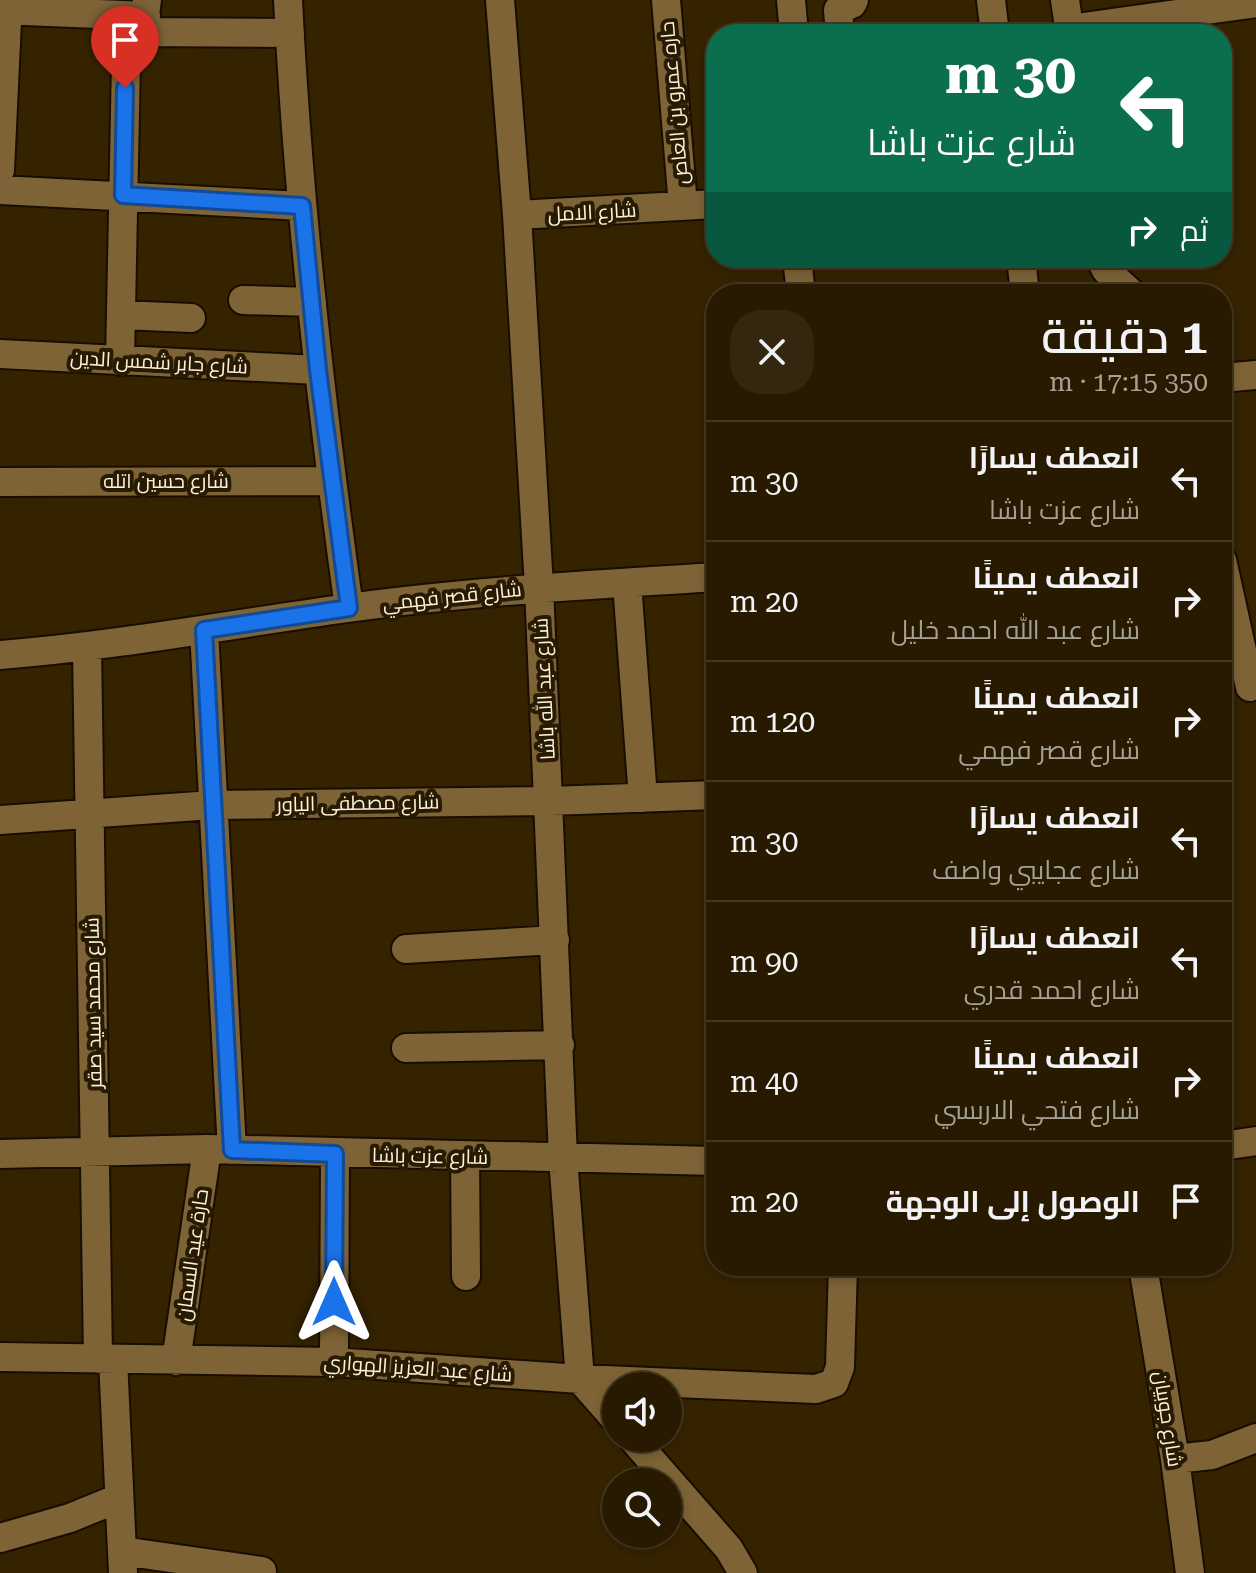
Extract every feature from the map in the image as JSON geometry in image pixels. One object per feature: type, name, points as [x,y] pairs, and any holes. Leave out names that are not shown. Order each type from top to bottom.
[{"type":"street","points":[[288,0],[302,206],[318,370],[349,608]]},
{"type":"street","name":"شارع عبد الله باشا","points":[[500,0],[517,215],[539,587],[563,1158],[580,1379]]},
{"type":"street","name":"حاره عمرو بن العاص","points":[[666,0],[683,206]]},
{"type":"street","points":[[791,0],[793,24]]},
{"type":"street","points":[[839,24],[838,10],[854,0]]},
{"type":"street","points":[[991,0],[994,24]]},
{"type":"street","points":[[1065,0],[1069,24]]},
{"type":"street","points":[[1116,24],[1256,3]]},
{"type":"street","points":[[0,170],[5,7],[143,16],[290,33]]},
{"type":"street","points":[[120,361],[126,62],[127,50],[143,16]]},
{"type":"street","points":[[0,190],[302,206]]},
{"type":"street","name":"شارع الامل","points":[[517,215],[706,205]]},
{"type":"street","points":[[1105,268],[1121,284]]},
{"type":"street","points":[[243,300],[312,302]]},
{"type":"street","points":[[121,315],[191,318]]},
{"type":"street","name":"شارع جابر شمس الدين","points":[[0,354],[318,370]]},
{"type":"street","points":[[1232,377],[1256,375]]},
{"type":"street","name":"شارع حسين اتله","points":[[0,482],[332,481]]},
{"type":"street","name":"شارع قصر فهمي","points":[[0,655],[87,648],[349,608],[539,587],[706,578]]},
{"type":"street","points":[[627,583],[643,798]]},
{"type":"street","points":[[1232,602],[1253,689],[1232,683]]},
{"type":"street","name":"حارة عيد السمان","points":[[176,1361],[219,1150],[212,805],[204,630]]},
{"type":"street","name":"شارع محمد سيد صقر","points":[[87,648],[96,1152],[105,1359],[122,1562]]},
{"type":"street","name":"شارع مصطفى الياور","points":[[0,820],[212,805],[550,801],[706,795]]},
{"type":"street","points":[[406,949],[555,940]]},
{"type":"street","points":[[406,1048],[560,1045]]},
{"type":"street","points":[[1232,1145],[1256,1141]]},
{"type":"street","name":"شارع عزت باشا","points":[[0,1154],[219,1150],[706,1161]]},
{"type":"street","points":[[334,1362],[335,1154]]},
{"type":"street","points":[[465,1156],[466,1276]]},
{"type":"street","name":"شارع عبد العزيز الهواري","points":[[0,1357],[334,1362],[580,1379],[816,1389],[834,1383],[840,1367],[843,1276]]},
{"type":"street","name":"شارع جوبيان","points":[[1145,1276],[1190,1573]]},
{"type":"street","points":[[580,1379],[602,1404]]},
{"type":"street","points":[[1175,1459],[1212,1455],[1256,1438]]},
{"type":"street","points":[[644,1452],[729,1549],[743,1573]]},
{"type":"street","points":[[0,1538],[70,1518],[119,1498]]},
{"type":"street","points":[[122,1562],[262,1571]]},
{"type":"route","points":[[125,88],[123,195],[302,206],[318,370],[349,608],[204,630],[232,1150],[335,1154],[334,1302]]}]
